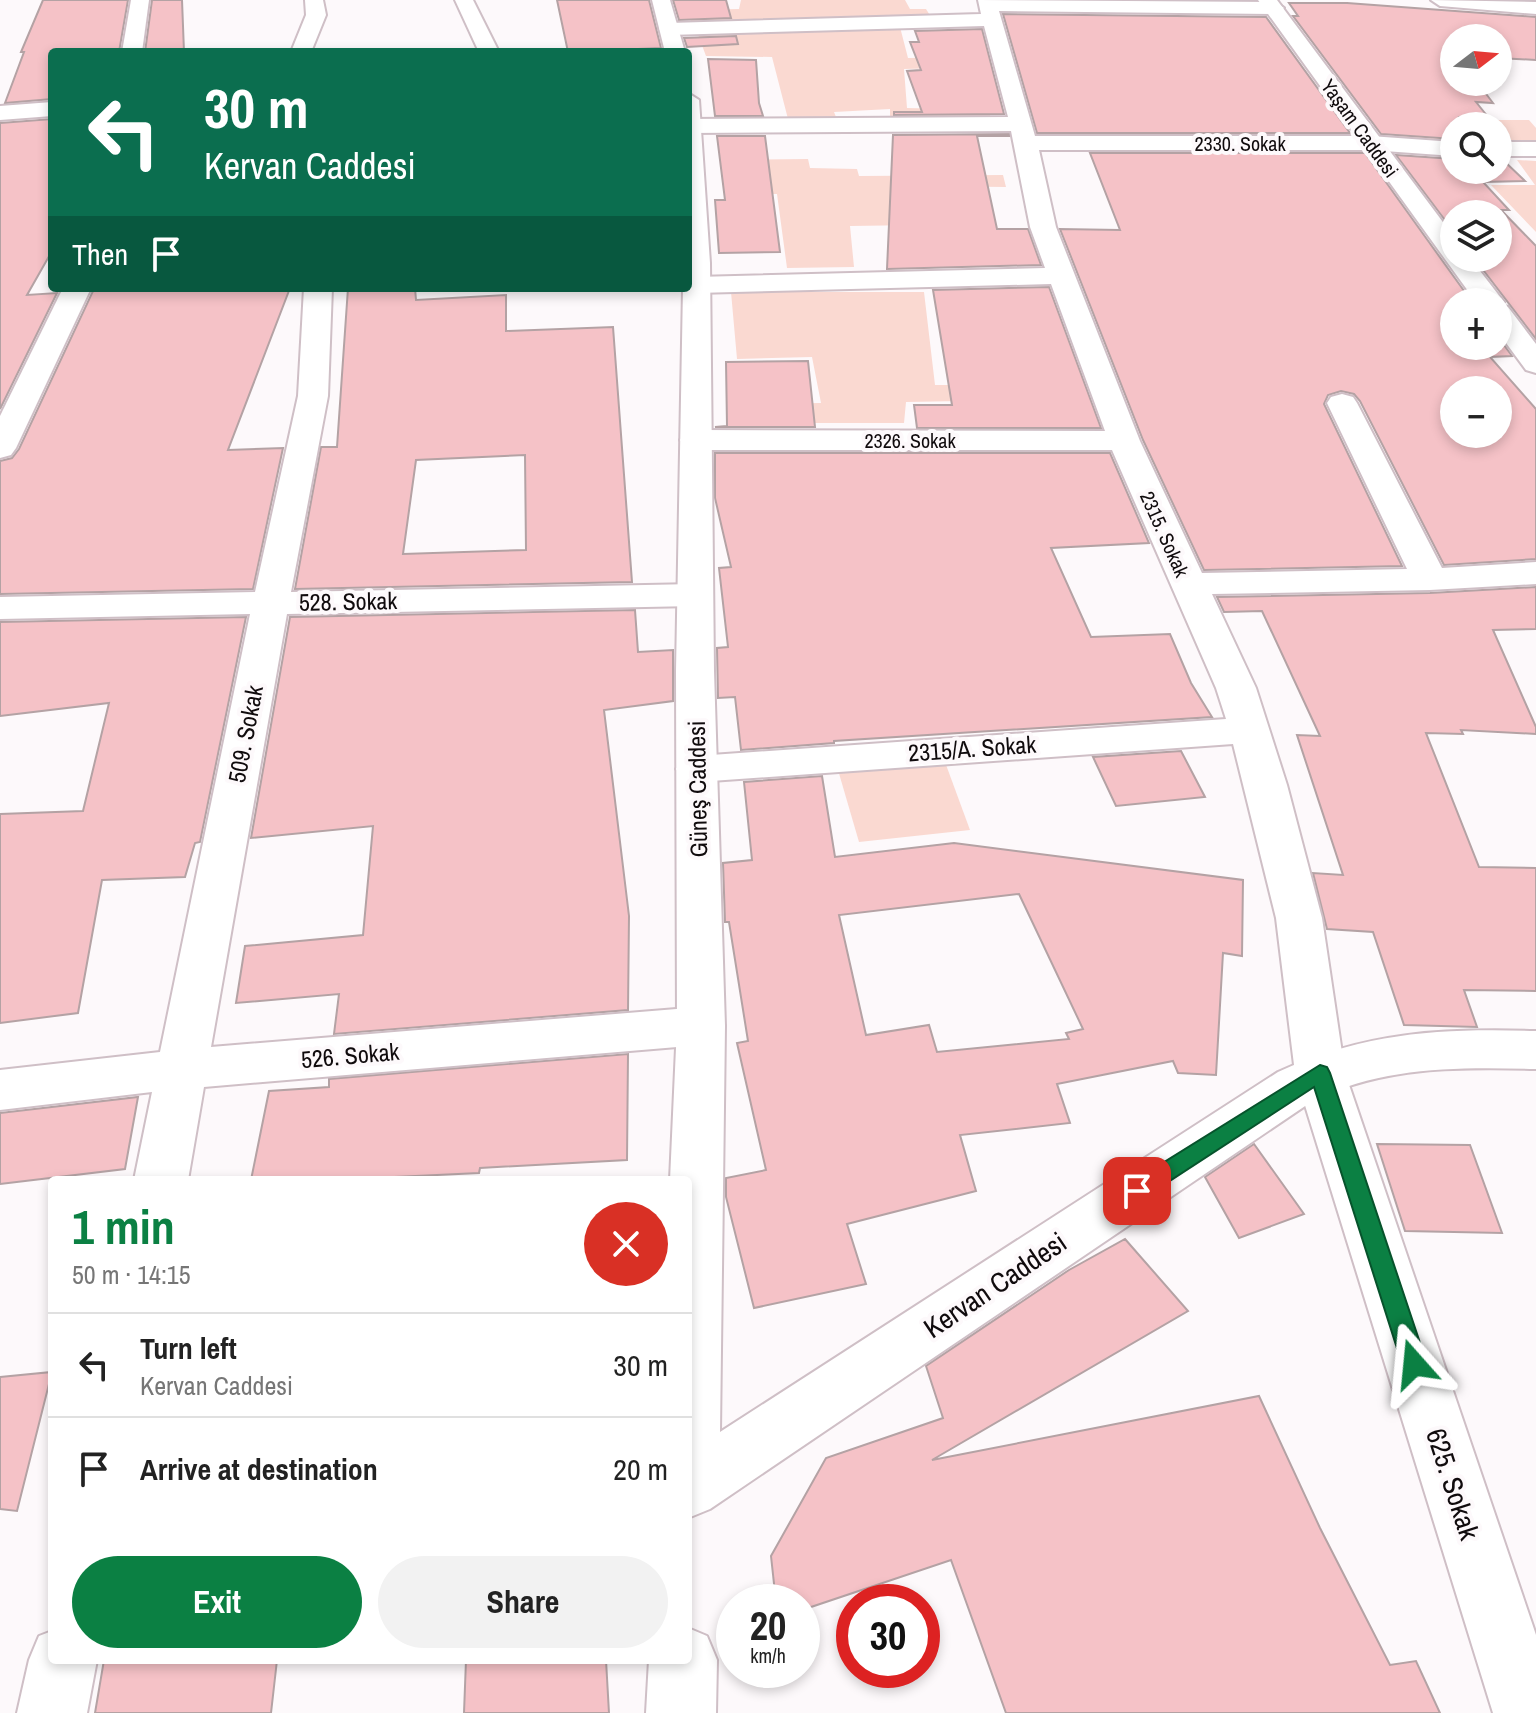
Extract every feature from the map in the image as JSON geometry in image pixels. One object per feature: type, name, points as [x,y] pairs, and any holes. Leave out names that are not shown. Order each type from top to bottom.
[{"type":"street","points":[[133,48],[140,0]]},
{"type":"street","points":[[303,48],[316,15],[314,0]]},
{"type":"street","points":[[464,0],[487,48]]},
{"type":"street","points":[[661,0],[674,48]]},
{"type":"street","points":[[1440,0],[1536,8]]},
{"type":"street","points":[[669,29],[988,9],[1271,4]]},
{"type":"street","name":"Yaşam Caddesi","points":[[1271,4],[1440,236]]},
{"type":"street","name":"2315. Sokak","points":[[988,9],[1023,134],[1043,227],[1124,441],[1236,688],[1266,785],[1299,918],[1320,1073]]},
{"type":"street","points":[[0,113],[48,109]]},
{"type":"street","name":"2330. Sokak","points":[[692,110],[1023,134],[1370,143],[1440,148]]},
{"type":"street","points":[[1512,149],[1536,149]]},
{"type":"street","name":"Güneş Caddesi","points":[[692,198],[696,285],[695,595],[701,1026],[692,1340]]},
{"type":"street","name":"Yaşam Caddesi","points":[[1467,272],[1479,288]]},
{"type":"street","points":[[696,285],[1061,276]]},
{"type":"street","points":[[0,448],[75,292]]},
{"type":"street","name":"509. Sokak","points":[[162,1176],[270,603],[313,396],[318,292]]},
{"type":"street","points":[[1512,332],[1536,364]]},
{"type":"street","points":[[1342,403],[1430,579]]},
{"type":"street","name":"2326. Sokak","points":[[696,440],[1124,441]]},
{"type":"street","points":[[1187,584],[1430,579],[1536,573]]},
{"type":"street","name":"528. Sokak","points":[[0,608],[695,595]]},
{"type":"street","name":"2315/A. Sokak","points":[[697,769],[1248,730]]},
{"type":"street","name":"526. Sokak","points":[[0,1090],[183,1069],[701,1026]]},
{"type":"street","name":"Kervan Caddesi","points":[[692,1485],[1320,1073],[1408,1050],[1536,1050]]},
{"type":"street","name":"625. Sokak","points":[[1320,1073],[1528,1713]]},
{"type":"street","points":[[52,1713],[62,1664]]},
{"type":"street","points":[[681,1713],[683,1664]]},
{"type":"shaded area","points":[[741,0],[905,0],[910,9],[926,9],[931,17],[694,25],[683,10],[739,9]]},
{"type":"shaded area","points":[[900,27],[908,58],[978,57],[985,67],[904,69],[907,108],[990,110],[990,121],[890,120],[890,109],[834,112],[836,117],[788,119],[772,57],[706,56],[697,32]]},
{"type":"shaded area","points":[[1385,120],[1440,120],[1440,143],[1401,143]]},
{"type":"shaded area","points":[[1512,120],[1529,120],[1536,128],[1536,143],[1512,143]]},
{"type":"shaded area","points":[[808,159],[810,168],[857,169],[859,176],[1003,175],[1006,187],[915,186],[919,225],[850,226],[854,267],[787,268],[777,194],[726,194],[723,160]]},
{"type":"shaded area","points":[[1517,160],[1536,161],[1536,232],[1512,207],[1512,200],[1505,200],[1491,185],[1535,185]]},
{"type":"shaded area","points":[[731,292],[924,292],[935,385],[1067,385],[1072,399],[906,402],[904,423],[738,423],[736,404],[821,403],[812,357],[737,359]]},
{"type":"shaded area","points":[[945,762],[970,830],[859,842],[838,770]]},
{"type":"building","points":[[43,0],[128,0],[120,48],[48,48],[48,99],[5,103],[24,52],[21,52]]},
{"type":"building","points":[[152,0],[182,0],[184,48],[146,48]]},
{"type":"building","points":[[557,0],[649,0],[661,48],[567,48]]},
{"type":"building","points":[[673,0],[726,0],[731,18],[679,20]]},
{"type":"building","points":[[1289,3],[1347,3],[1536,17],[1536,60],[1512,59],[1512,24],[1440,24],[1440,96],[1488,96],[1493,103],[1476,102],[1484,112],[1440,112],[1440,138],[1381,134],[1293,16],[1298,16]]},
{"type":"building","points":[[1003,14],[1266,17],[1350,133],[1037,133]]},
{"type":"building","points":[[982,29],[1004,114],[894,115],[894,112],[922,112],[907,71],[921,70],[910,42],[919,42],[915,31]]},
{"type":"building","points":[[736,36],[738,44],[687,47],[684,38]]},
{"type":"building","points":[[708,59],[756,60],[763,116],[715,116]]},
{"type":"building","points":[[48,119],[48,258],[27,295],[57,293],[0,409],[0,123]]},
{"type":"building","points":[[1009,134],[977,136],[997,229],[1028,229],[1041,265],[887,269],[893,135]]},
{"type":"building","points":[[717,136],[765,136],[780,252],[719,253],[715,200],[725,200]]},
{"type":"building","points":[[1090,153],[1365,153],[1440,257],[1440,272],[1450,272],[1462,288],[1440,288],[1440,360],[1493,360],[1507,376],[1440,376],[1440,448],[1512,448],[1512,382],[1536,409],[1536,559],[1444,565],[1360,401],[1354,394],[1341,391],[1328,395],[1324,404],[1402,566],[1204,570],[1143,440],[1060,229],[1120,230]]},
{"type":"building","points":[[1396,155],[1440,158],[1440,184],[1485,184],[1500,200],[1440,200],[1440,213]]},
{"type":"building","points":[[1512,169],[1525,181],[1512,181]]},
{"type":"building","points":[[1512,221],[1536,246],[1536,339],[1512,308],[1512,288],[1497,288],[1485,272],[1512,272]]},
{"type":"building","points":[[1049,287],[1101,428],[917,428],[914,405],[952,405],[933,290]]},
{"type":"building","points":[[93,292],[288,292],[228,450],[283,448],[253,589],[0,594],[0,461],[12,458]]},
{"type":"building","points":[[348,292],[415,292],[416,300],[506,295],[506,331],[613,327],[632,582],[295,589],[321,447],[337,447]],"holes":[[[525,455],[526,550],[403,554],[416,460]]]},
{"type":"building","points":[[808,361],[815,427],[715,427],[727,426],[726,362]]},
{"type":"building","points":[[715,453],[1110,453],[1149,543],[1051,548],[1091,637],[1170,634],[1191,683],[1212,717],[834,741],[741,750],[735,697],[718,698],[717,648],[728,647],[719,568],[731,567],[715,498]]},
{"type":"building","points":[[1536,587],[1536,629],[1493,630],[1536,727],[1536,734],[1461,730],[1463,734],[1426,733],[1479,867],[1536,868],[1536,991],[1464,990],[1477,1027],[1404,1025],[1373,932],[1327,929],[1313,873],[1343,875],[1297,735],[1320,736],[1262,611],[1224,612],[1217,597],[1430,593]]},
{"type":"building","points":[[635,610],[638,652],[673,650],[673,701],[604,710],[629,916],[628,1010],[334,1034],[339,994],[236,1003],[245,946],[363,935],[373,826],[251,838],[290,617]]},
{"type":"building","points":[[246,617],[200,842],[195,843],[185,877],[102,880],[78,1013],[0,1023],[0,814],[83,811],[109,703],[0,716],[0,622]]},
{"type":"building","points":[[1181,751],[1205,797],[1116,806],[1093,757]]},
{"type":"building","points":[[822,776],[835,857],[954,843],[1243,880],[1242,956],[1223,953],[1216,1075],[1178,1073],[1173,1061],[1057,1084],[1070,1123],[960,1135],[976,1191],[847,1224],[866,1284],[754,1308],[726,1197],[726,1178],[766,1170],[737,1043],[748,1041],[729,922],[725,922],[723,863],[752,860],[744,782]],"holes":[[[1019,894],[1083,1029],[1066,1033],[1069,1039],[937,1052],[929,1025],[866,1035],[839,915]]]},
{"type":"building","points":[[628,1054],[627,1160],[480,1168],[479,1173],[416,1176],[252,1176],[269,1091],[329,1087],[329,1079]]},
{"type":"building","points":[[138,1097],[125,1169],[0,1184],[0,1113]]},
{"type":"building","points":[[1254,1144],[1304,1214],[1239,1238],[1205,1177]]},
{"type":"building","points":[[1377,1144],[1470,1145],[1502,1233],[1405,1231]]},
{"type":"building","points":[[1125,1239],[1188,1311],[932,1460],[1259,1396],[1320,1528],[1390,1665],[1416,1661],[1440,1713],[1006,1713],[951,1560],[879,1584],[836,1584],[836,1599],[820,1604],[820,1584],[774,1584],[771,1556],[826,1458],[943,1418],[926,1366],[1069,1270]]},
{"type":"building","points":[[48,1372],[48,1388],[17,1511],[0,1509],[0,1377]]},
{"type":"building","points":[[103,1664],[277,1664],[271,1713],[95,1713]]},
{"type":"building","points":[[466,1664],[606,1664],[609,1713],[464,1713]]},
{"type":"route","points":[[1137,1191],[1320,1073],[1414,1364]]}]
